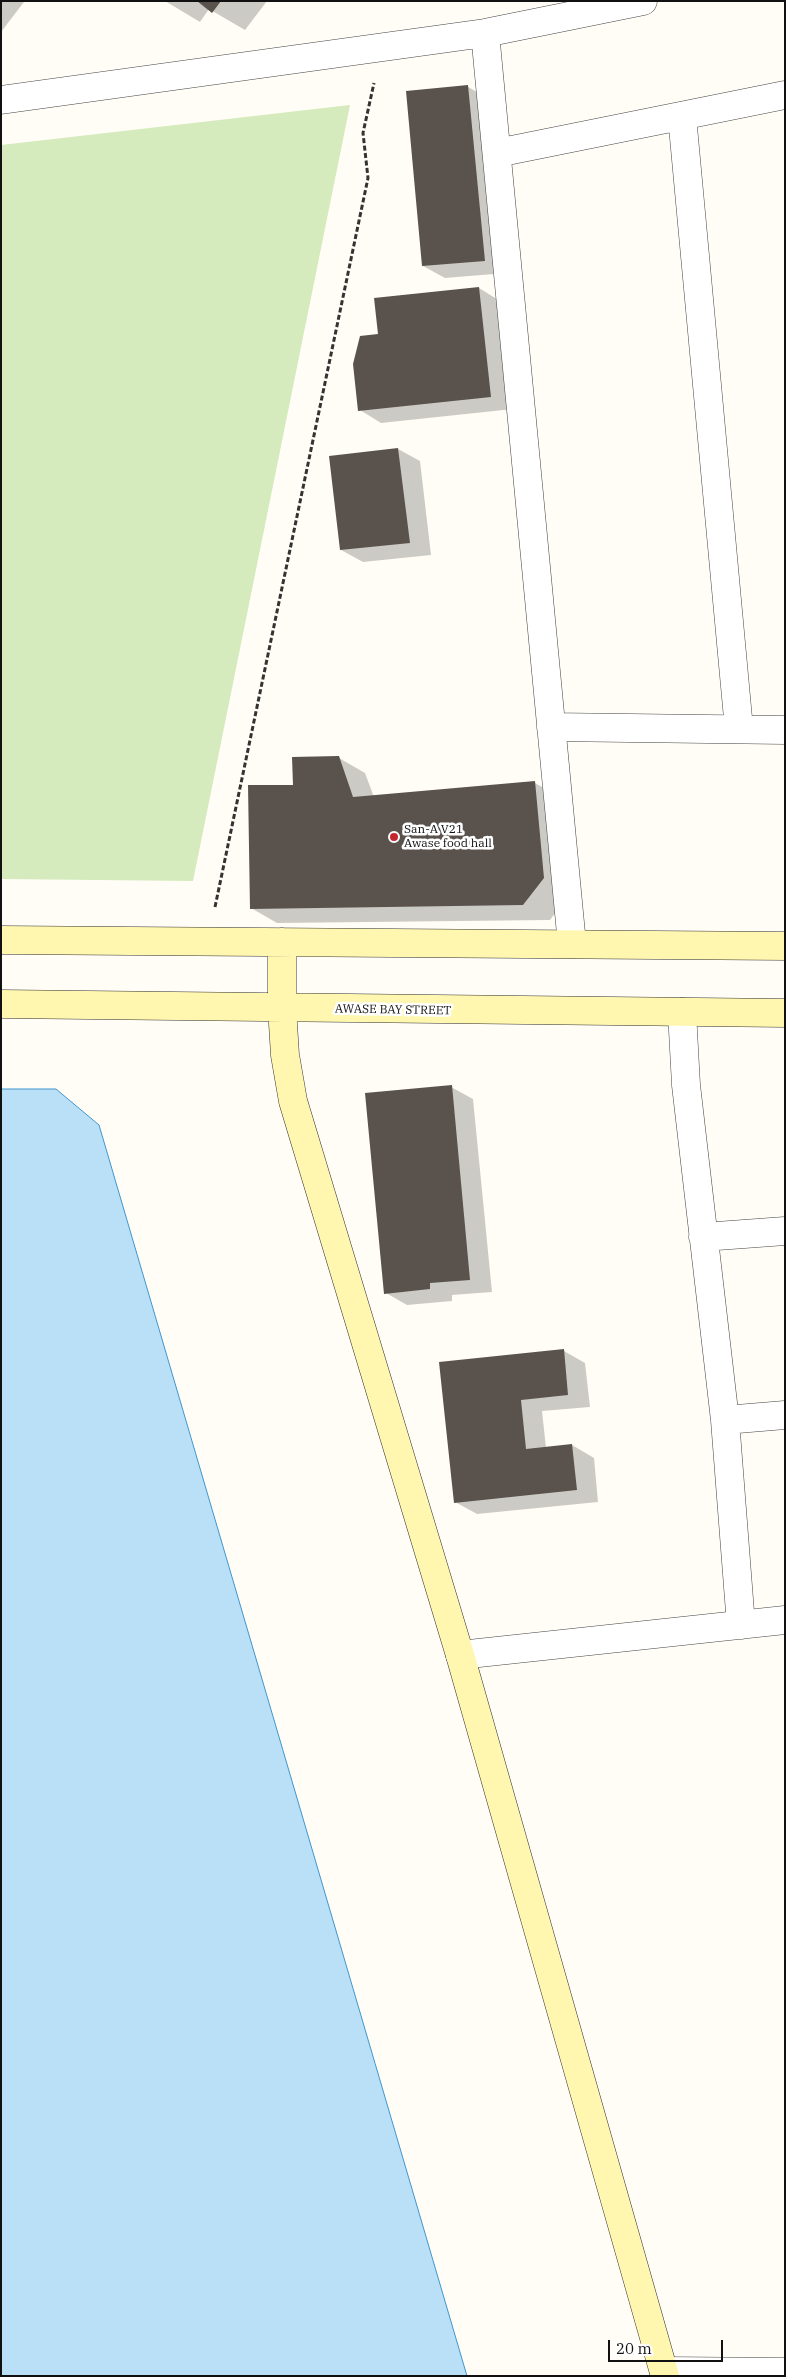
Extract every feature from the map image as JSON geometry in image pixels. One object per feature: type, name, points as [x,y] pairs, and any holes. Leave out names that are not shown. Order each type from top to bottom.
[{"type":"main road","points":[[1,940],[785,946]]},
{"type":"main road","points":[[282,942],[282,1008],[285,1055],[293,1101],[460,1655],[664,2374]]},
{"type":"main road","name":"AWASE BAY STREET","points":[[1,1004],[785,1013]]},
{"type":"street","points":[[1,100],[485,33],[643,1]]},
{"type":"street","points":[[485,33],[572,944]]},
{"type":"street","points":[[497,153],[785,95]]},
{"type":"street","points":[[682,116],[739,729]]},
{"type":"street","points":[[551,727],[785,730]]},
{"type":"street","points":[[682,1012],[686,1084],[725,1420],[741,1625]]},
{"type":"street","points":[[703,1237],[785,1231]]},
{"type":"street","points":[[725,1420],[785,1415]]},
{"type":"street","points":[[460,1655],[785,1620]]},
{"type":"street","points":[[664,2374],[785,2372]]},
{"type":"path","points":[[215,908],[368,178],[363,132],[381,47]]},
{"type":"green space","points":[[350,105],[193,881],[1,879],[1,145]]},
{"type":"water","points":[[1,1089],[56,1089],[99,1125],[467,2376],[1,2376]]},
{"type":"building","points":[[197,1],[221,1],[212,13]]},
{"type":"building","points":[[468,85],[485,261],[422,266],[406,91]]},
{"type":"building","points":[[479,287],[491,397],[358,411],[353,364],[360,336],[378,334],[374,298]]},
{"type":"building","points":[[398,448],[410,543],[340,550],[329,456]]},
{"type":"building","name":"San-A V21 Awase food hall","points":[[339,756],[353,797],[535,781],[544,878],[523,905],[250,909],[248,785],[293,785],[292,757]]},
{"type":"building","points":[[452,1085],[470,1280],[430,1283],[430,1289],[384,1294],[365,1093]]},
{"type":"building","points":[[564,1349],[568,1395],[521,1400],[526,1449],[572,1444],[577,1490],[454,1503],[439,1362]]},
{"type":"place","name":"San-A V21 Awase food hall","points":[[394,837]]}]
